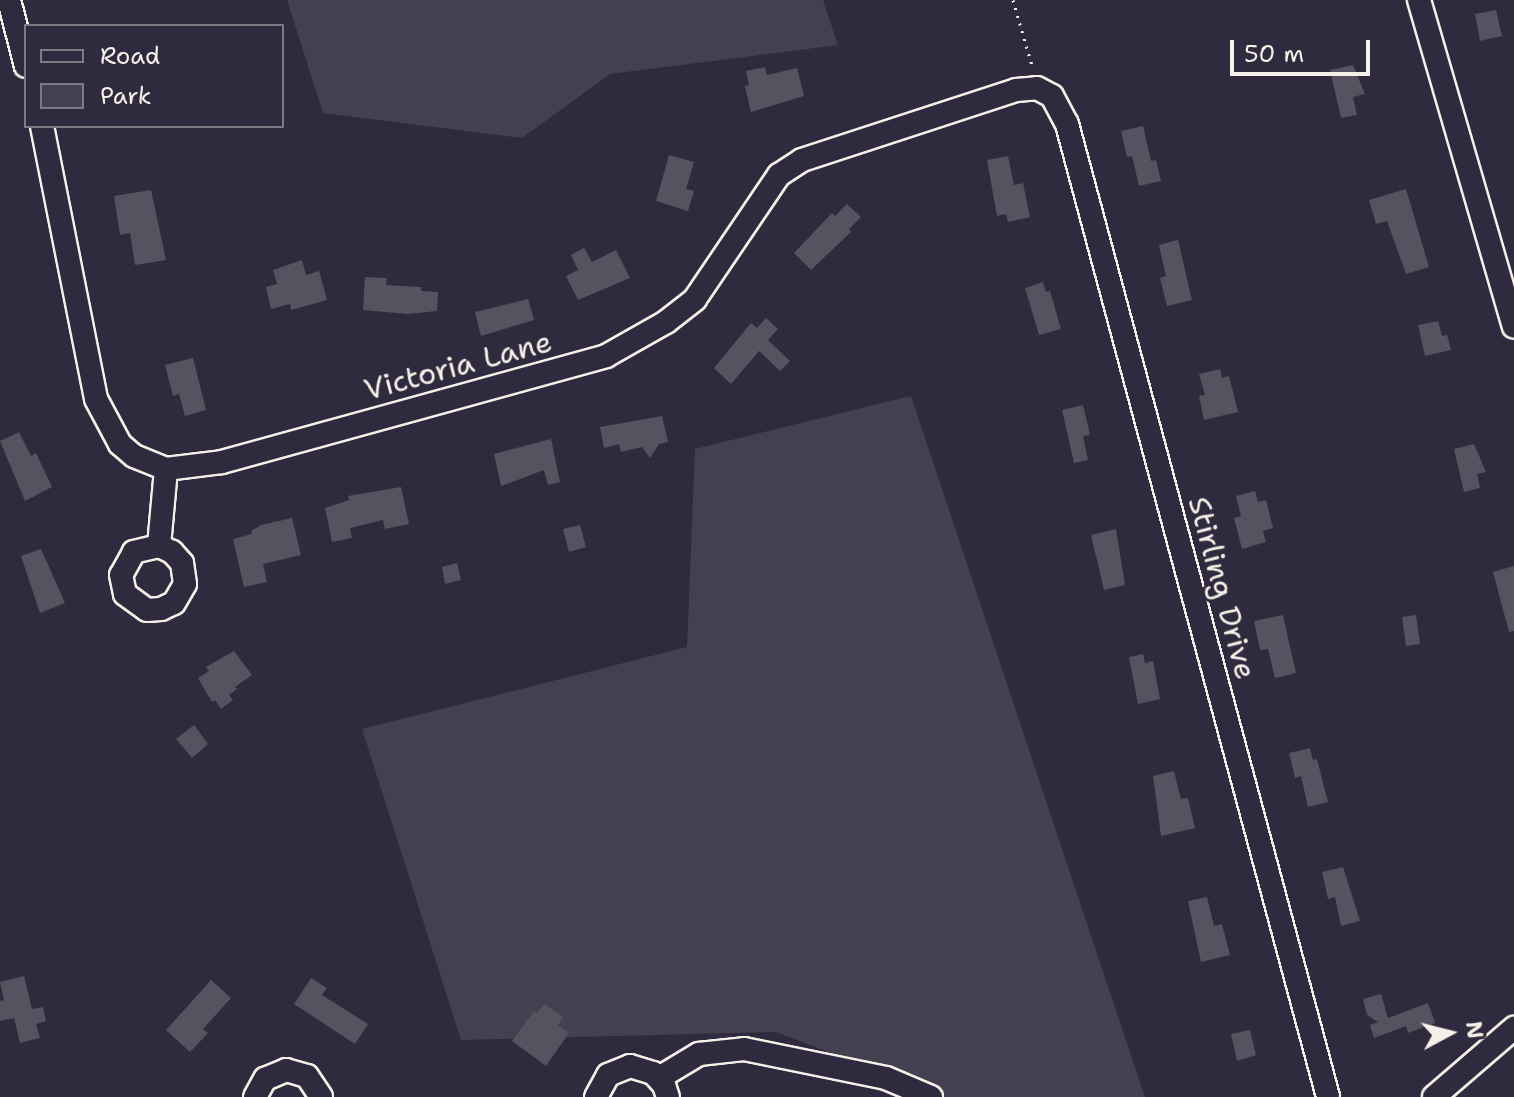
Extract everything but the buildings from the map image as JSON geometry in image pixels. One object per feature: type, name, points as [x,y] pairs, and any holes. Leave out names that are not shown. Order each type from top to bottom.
[{"type":"street","points":[[9,0],[24,58]]},
{"type":"street","points":[[1419,0],[1514,326]]},
{"type":"street","name":"Victoria Lane","points":[[166,469],[222,462],[606,356],[666,322],[695,299],[779,175],[802,160],[1016,90],[1044,92]]},
{"type":"street","name":"Stirling Drive","points":[[1044,92],[1067,124],[1328,1097]]},
{"type":"street","points":[[42,128],[86,362],[96,399],[120,444],[134,456],[166,469],[159,546]]},
{"type":"street","points":[[1434,1097],[1514,1028]]},
{"type":"street","points":[[596,1097],[603,1081],[622,1068],[638,1067],[664,1088],[699,1054],[744,1049],[886,1078],[931,1097]]},
{"type":"street","points":[[255,1097],[265,1079],[286,1070],[307,1076],[321,1097]]},
{"type":"path","points":[[1013,0],[1044,92]]},
{"type":"green space","points":[[287,0],[823,0],[838,45],[610,74],[522,138],[323,113]]},
{"type":"green space","points":[[911,396],[1145,1097],[945,1097],[776,1032],[461,1040],[362,729],[687,647],[695,449]]}]
